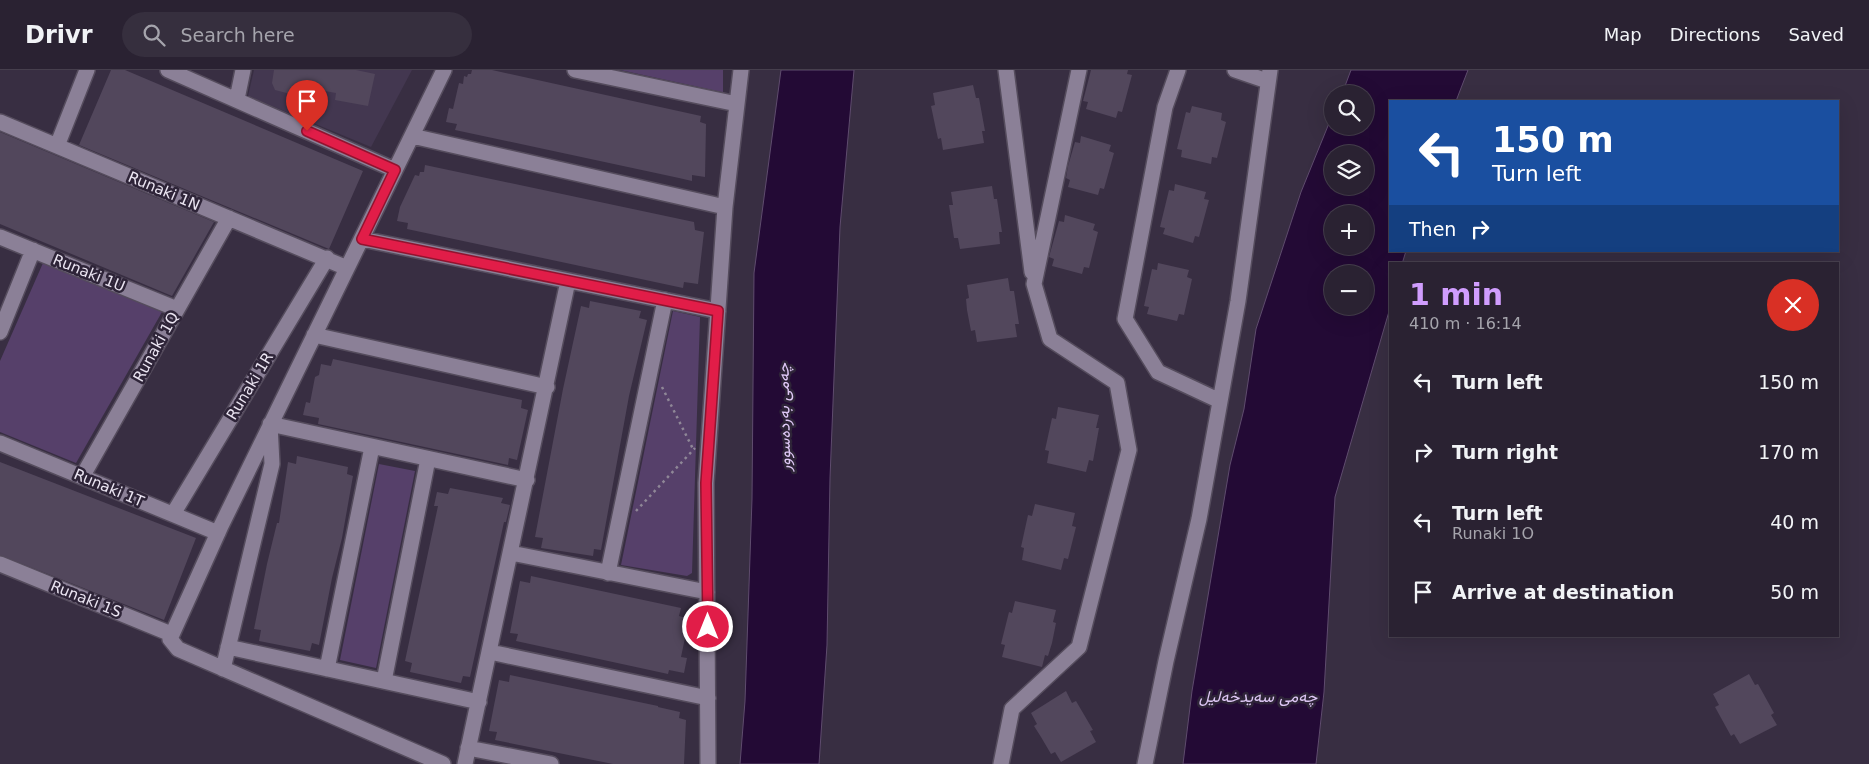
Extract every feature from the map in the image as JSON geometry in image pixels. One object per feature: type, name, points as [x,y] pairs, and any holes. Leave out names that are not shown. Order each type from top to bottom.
[{"type":"street","points":[[57,146],[86,70]]},
{"type":"street","points":[[168,70],[395,170]]},
{"type":"street","points":[[237,99],[243,70]]},
{"type":"street","points":[[443,764],[178,649],[172,643],[171,634],[270,424],[444,70]]},
{"type":"street","points":[[575,70],[737,104]]},
{"type":"street","points":[[708,764],[706,483],[725,207],[741,70]]},
{"type":"street","points":[[1001,764],[1012,709],[1079,646],[1129,450],[1117,383],[1050,340],[1034,284],[1006,70]]},
{"type":"street","points":[[1034,284],[1079,70]]},
{"type":"street","points":[[1178,70],[1165,107],[1125,319],[1158,372],[1220,402]]},
{"type":"street","points":[[1145,764],[1166,661],[1199,518],[1238,302],[1268,76],[1234,70]]},
{"type":"street","name":"Runaki 1N","points":[[0,122],[328,258],[347,268]]},
{"type":"street","points":[[412,136],[725,207]]},
{"type":"street","name":"Runaki 1Q","points":[[82,477],[229,218]]},
{"type":"street","name":"Runaki 1U","points":[[0,237],[177,309]]},
{"type":"street","points":[[362,239],[718,311]]},
{"type":"street","points":[[0,332],[33,250]]},
{"type":"street","name":"Runaki 1R","points":[[173,514],[328,258]]},
{"type":"street","points":[[465,764],[547,387],[568,280]]},
{"type":"street","points":[[608,572],[665,300]]},
{"type":"street","points":[[314,335],[547,387]]},
{"type":"street","points":[[270,424],[527,480]]},
{"type":"street","points":[[223,668],[272,464],[270,424]]},
{"type":"street","name":"Runaki 1T","points":[[0,442],[218,533]]},
{"type":"street","points":[[327,669],[372,447]]},
{"type":"street","points":[[384,681],[428,459]]},
{"type":"street","points":[[511,554],[707,592]]},
{"type":"street","name":"Runaki 1S","points":[[0,564],[171,634]]},
{"type":"street","points":[[228,647],[479,702]]},
{"type":"street","points":[[490,652],[708,698]]},
{"type":"street","points":[[468,748],[551,764]]},
{"type":"path","points":[[636,511],[693,449],[652,365]]},
{"type":"shaded area","points":[[254,70],[412,70],[371,147],[248,96]]},
{"type":"shaded area","points":[[620,70],[723,70],[723,92],[722,92]]},
{"type":"shaded area","points":[[43,263],[162,312],[76,463],[0,432],[0,361]]},
{"type":"shaded area","points":[[673,311],[700,317],[692,573],[687,576],[621,565]]},
{"type":"shaded area","points":[[379,464],[415,471],[376,668],[340,660]]},
{"type":"water","name":"چەمی بەردەسوور","points":[[781,70],[854,70],[840,227],[830,478],[827,645],[819,764],[740,764],[745,701],[752,499],[754,273]]},
{"type":"water","name":"چەمی سەیدخەلیل","points":[[1351,70],[1468,70],[1456,100],[1389,100],[1389,252],[1406,252],[1403,262],[1389,262],[1389,311],[1335,497],[1324,692],[1316,764],[1183,764],[1192,691],[1230,465],[1244,409],[1256,329],[1301,192],[1324,135],[1374,135],[1374,85],[1345,85]]},
{"type":"building","points":[[111,70],[125,70],[363,171],[329,249],[79,145]]},
{"type":"building","points":[[274,70],[356,70],[375,74],[368,106],[335,100],[336,93],[308,88],[306,98],[275,90],[272,83]]},
{"type":"building","points":[[472,70],[492,70],[701,116],[700,122],[706,124],[705,177],[692,175],[692,181],[455,130],[457,124],[446,122],[449,108],[453,109],[459,83],[463,84],[464,76],[467,77],[468,74],[471,74]]},
{"type":"building","points":[[1091,70],[1128,70],[1127,74],[1132,75],[1122,112],[1118,111],[1116,118],[1086,109],[1088,102],[1083,101]]},
{"type":"building","points":[[973,85],[976,98],[979,98],[985,131],[982,131],[984,143],[943,150],[941,138],[938,139],[931,106],[935,105],[933,93]]},
{"type":"building","points":[[1192,106],[1222,113],[1221,120],[1226,122],[1217,158],[1212,157],[1211,164],[1181,157],[1182,150],[1177,149],[1186,112],[1190,113]]},
{"type":"building","points":[[0,132],[214,222],[172,296],[0,224]]},
{"type":"building","points":[[1081,136],[1111,145],[1109,151],[1114,153],[1104,189],[1100,188],[1098,195],[1068,187],[1070,180],[1066,178],[1068,166],[1075,142],[1080,143]]},
{"type":"building","points":[[425,165],[694,222],[695,230],[704,232],[698,284],[684,282],[683,288],[407,229],[408,223],[397,221],[400,207],[415,175],[419,176],[420,172],[424,172]]},
{"type":"building","points":[[1175,184],[1206,192],[1204,199],[1209,200],[1199,237],[1195,236],[1193,243],[1163,234],[1165,228],[1160,227],[1169,190],[1174,191]]},
{"type":"building","points":[[992,186],[994,199],[997,199],[1002,232],[999,232],[1000,244],[960,249],[958,238],[954,238],[949,205],[953,205],[951,192]]},
{"type":"building","points":[[1065,215],[1095,224],[1093,230],[1098,232],[1089,268],[1084,267],[1082,274],[1052,266],[1054,259],[1049,257],[1059,221],[1064,222]]},
{"type":"building","points":[[1158,263],[1189,270],[1187,277],[1192,279],[1184,315],[1179,314],[1177,321],[1147,314],[1149,307],[1144,306],[1152,269],[1157,270]]},
{"type":"building","points":[[1008,278],[1010,291],[1014,291],[1019,324],[1015,324],[1017,337],[977,342],[975,330],[971,331],[967,310],[966,299],[969,298],[967,285]]},
{"type":"building","points":[[590,301],[641,311],[639,318],[647,320],[629,396],[601,550],[594,549],[593,556],[541,548],[543,538],[535,537],[581,306],[589,308]]},
{"type":"building","points":[[333,359],[522,400],[521,408],[528,410],[517,460],[509,458],[508,465],[318,424],[319,418],[303,415],[306,402],[310,403],[315,377],[319,375],[321,364],[331,366]]},
{"type":"building","points":[[1058,407],[1099,415],[1096,428],[1099,428],[1093,461],[1089,460],[1086,472],[1047,463],[1049,451],[1045,450],[1052,418],[1056,419]]},
{"type":"building","points":[[297,456],[348,467],[347,474],[353,476],[319,645],[312,643],[310,651],[259,641],[261,630],[254,629],[267,564],[277,523],[279,523],[288,462],[296,464]]},
{"type":"building","points":[[0,462],[196,538],[164,620],[0,555]]},
{"type":"building","points":[[450,488],[503,498],[501,503],[510,505],[506,522],[504,522],[470,677],[463,676],[461,683],[410,672],[412,663],[405,661],[438,506],[434,506],[437,492],[448,494]]},
{"type":"building","points":[[1035,504],[1075,513],[1072,526],[1076,527],[1068,559],[1064,558],[1061,570],[1022,560],[1024,548],[1021,547],[1028,515],[1032,516]]},
{"type":"building","points":[[531,576],[681,608],[679,616],[689,619],[681,657],[687,658],[684,673],[669,670],[668,674],[516,641],[518,634],[510,633],[520,581],[530,583]]},
{"type":"building","points":[[1015,601],[1056,610],[1053,622],[1056,623],[1052,643],[1048,656],[1045,655],[1042,667],[1002,657],[1005,645],[1001,644],[1009,612],[1012,613]]},
{"type":"building","points":[[1749,674],[1755,685],[1758,684],[1774,713],[1771,715],[1777,725],[1740,744],[1734,734],[1731,736],[1715,707],[1719,705],[1713,694]]},
{"type":"building","points":[[510,675],[680,712],[679,718],[686,720],[684,764],[613,764],[495,740],[497,732],[489,731],[499,680],[509,682]]},
{"type":"building","points":[[1066,691],[1072,703],[1076,701],[1093,730],[1090,731],[1096,742],[1061,762],[1055,752],[1051,754],[1034,726],[1037,724],[1031,713]]},
{"type":"route","points":[[307,131],[395,170],[362,239],[718,311],[706,483],[708,627]]}]
